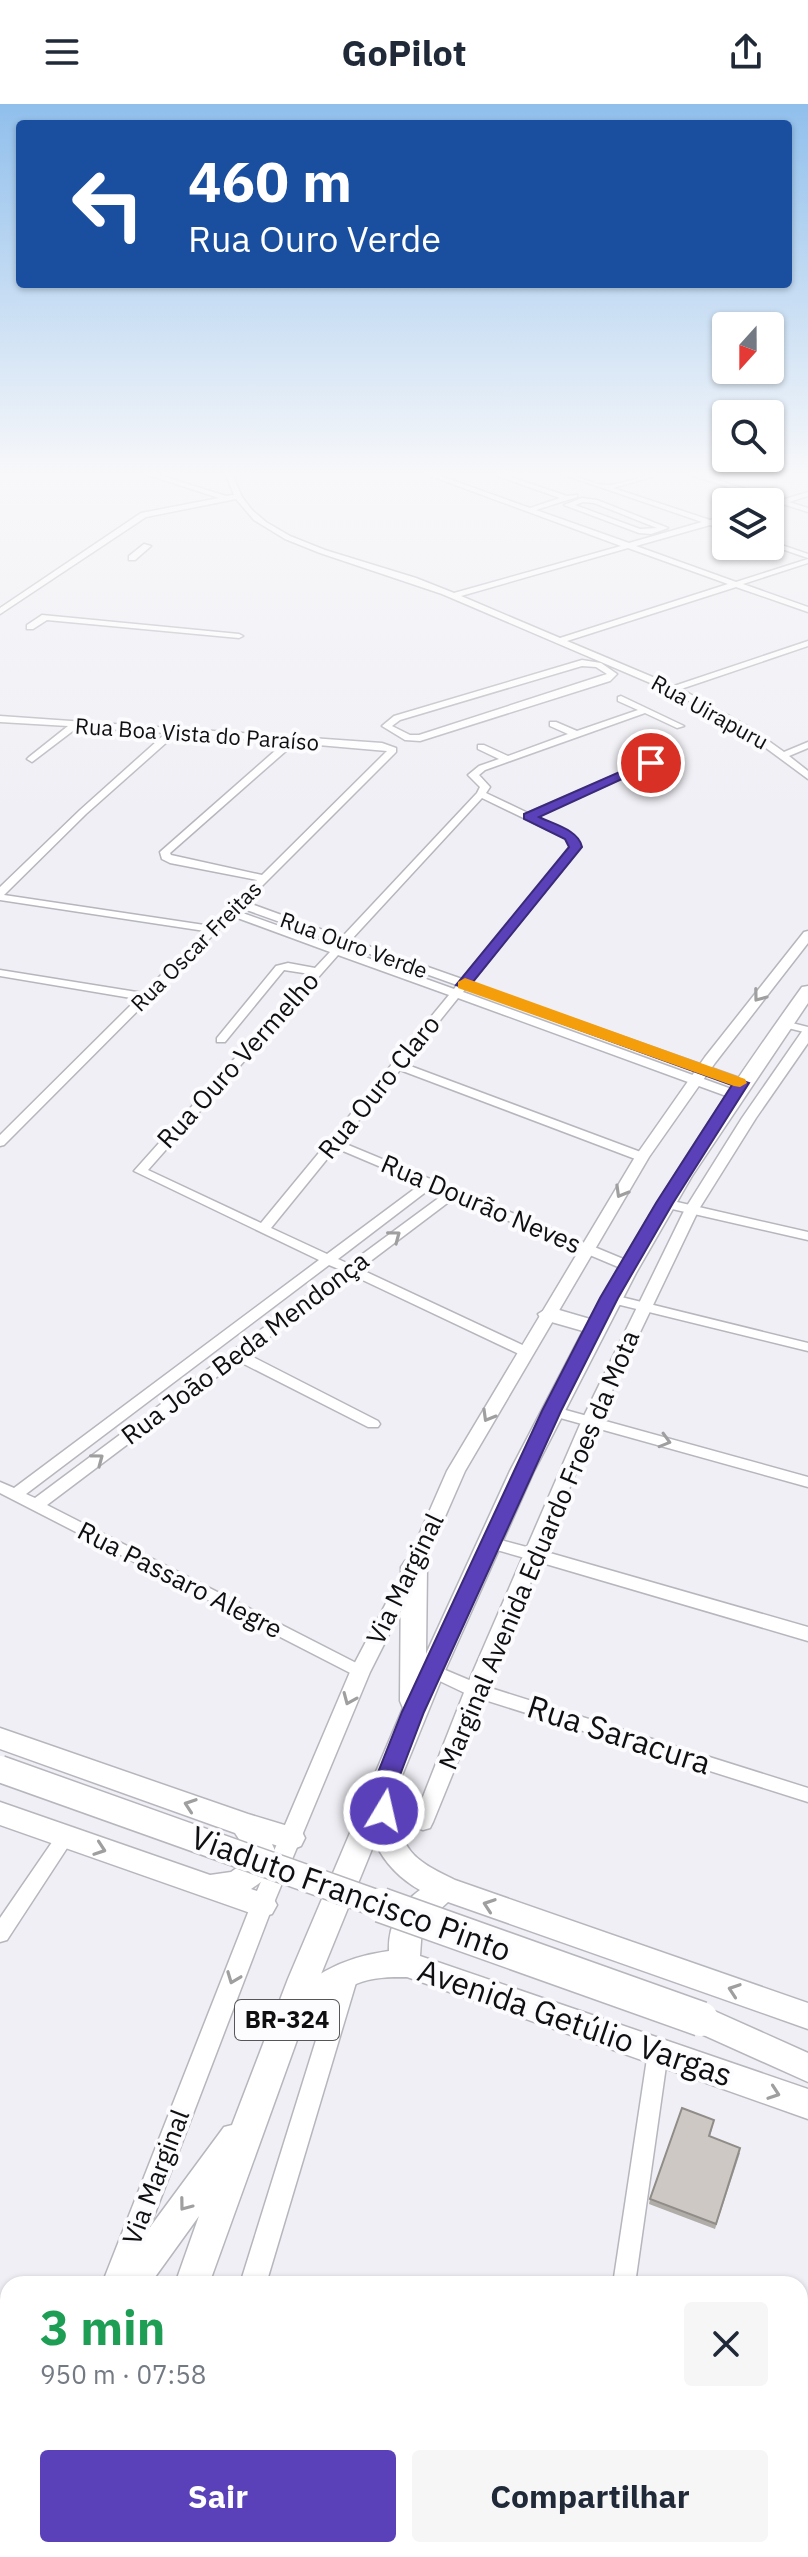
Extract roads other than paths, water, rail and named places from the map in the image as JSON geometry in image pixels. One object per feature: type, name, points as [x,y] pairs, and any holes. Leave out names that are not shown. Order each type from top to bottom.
[{"type":"main road","name":"BR-324","points":[[195,2276],[277,2046],[413,1712],[551,1411],[609,1298],[664,1203],[737,1088],[808,991]]},
{"type":"main road","points":[[549,1314],[595,1327]]},
{"type":"main road","points":[[413,1712],[414,1567]]},
{"type":"main road","points":[[0,1738],[245,1825],[291,1838]]},
{"type":"main road","name":"Viaduto Francisco Pinto","points":[[0,1769],[701,2019]]},
{"type":"main road","points":[[389,1775],[384,1811],[388,1849],[398,1862],[445,1889],[808,2016]]},
{"type":"main road","points":[[0,1813],[262,1905]]},
{"type":"main road","points":[[207,1886],[237,1883],[262,1866],[262,1852],[245,1825]]},
{"type":"main road","points":[[407,1964],[400,1943],[403,1931],[413,1913],[428,1898],[445,1889]]},
{"type":"main road","name":"Avenida Getúlio Vargas","points":[[349,1970],[407,1964],[808,2104]]},
{"type":"main road","points":[[277,2046],[307,2001],[349,1970]]},
{"type":"main road","name":"Avenida Getúlio Vargas","points":[[701,2019],[808,2051]]},
{"type":"main road","name":"Avenida Getúlio Vargas","points":[[701,2019],[808,2068]]},
{"type":"main road","points":[[135,2276],[249,2121]]},
{"type":"street","points":[[0,612],[38,586]]},
{"type":"street","name":"Rua Uirapuru","points":[[431,586],[677,688],[784,755],[808,776]]},
{"type":"street","points":[[456,595],[485,586]]},
{"type":"street","points":[[561,640],[732,586]]},
{"type":"street","points":[[741,586],[808,610]]},
{"type":"street","points":[[30,627],[45,617],[239,636]]},
{"type":"street","points":[[677,688],[808,643]]},
{"type":"street","points":[[388,748],[408,738],[427,736],[607,679],[613,674],[598,665],[582,663],[387,723],[387,728],[408,738]]},
{"type":"street","points":[[621,699],[680,726]]},
{"type":"street","points":[[481,794],[485,787],[474,777],[474,773],[646,710]]},
{"type":"street","name":"Rua Boa Vista do Paraíso","points":[[0,719],[388,748]]},
{"type":"street","points":[[553,724],[577,735]]},
{"type":"street","points":[[32,759],[74,726]]},
{"type":"street","points":[[0,895],[83,812],[175,730]]},
{"type":"street","points":[[264,878],[174,861],[166,857],[165,852],[294,739]]},
{"type":"street","points":[[784,755],[808,745]]},
{"type":"street","points":[[481,747],[507,759]]},
{"type":"street","name":"Rua Oscar Freitas","points":[[0,1142],[264,878],[388,748]]},
{"type":"street","points":[[529,816],[651,763],[638,758]]},
{"type":"street","name":"Rua Ouro Claro","points":[[264,1228],[576,847],[569,836],[481,794]]},
{"type":"street","name":"Rua Ouro Vermelho","points":[[264,1228],[140,1171],[481,794]]},
{"type":"street","points":[[0,895],[213,929]]},
{"type":"street","name":"Rua Ouro Verde","points":[[234,908],[463,985],[699,1075]]},
{"type":"street","name":"Via Marginal","points":[[118,2276],[262,1905],[360,1672],[414,1567],[456,1471],[642,1157],[699,1075],[808,935]]},
{"type":"street","name":"Rua Ouro Verde","points":[[341,946],[455,995],[737,1088]]},
{"type":"street","points":[[221,1040],[280,968],[288,966],[317,972]]},
{"type":"street","points":[[0,973],[145,997]]},
{"type":"street","points":[[784,1024],[808,1032]]},
{"type":"street","name":"Marginal Avenida Eduardo Froes da Mota","points":[[423,1822],[475,1690],[590,1420],[692,1209],[808,1032]]},
{"type":"street","points":[[398,1065],[642,1157]]},
{"type":"street","name":"Rua Dourão Neves","points":[[334,1143],[628,1266]]},
{"type":"street","name":"Rua João Beda Mendonça","points":[[7,1491],[431,1182]]},
{"type":"street","name":"Rua João Beda Mendonça","points":[[35,1506],[454,1192]]},
{"type":"street","points":[[664,1203],[808,1236]]},
{"type":"street","points":[[264,1228],[526,1352]]},
{"type":"street","points":[[609,1298],[808,1347]]},
{"type":"street","points":[[236,1354],[373,1424]]},
{"type":"street","points":[[551,1411],[808,1482]]},
{"type":"street","name":"Rua Passaro Alegre","points":[[7,1491],[360,1672]]},
{"type":"street","points":[[489,1542],[808,1634]]},
{"type":"street","name":"Rua Saracura","points":[[431,1670],[475,1690],[808,1795]]},
{"type":"street","points":[[0,1934],[65,1837]]},
{"type":"street","points":[[255,2276],[349,1970]]},
{"type":"street","points":[[629,2276],[658,2052]]}]
